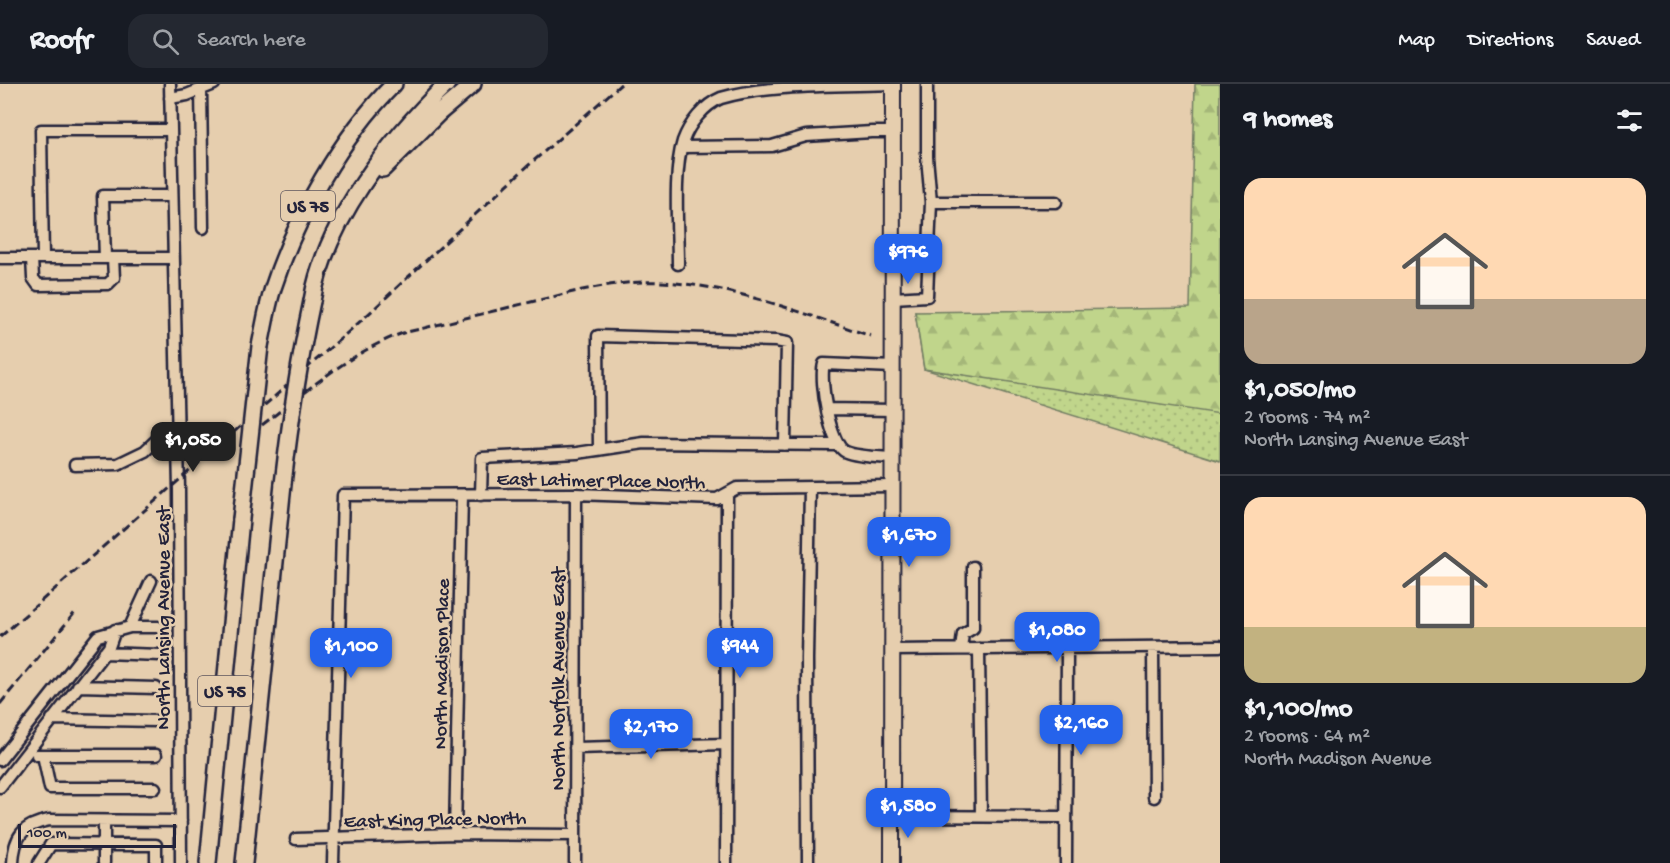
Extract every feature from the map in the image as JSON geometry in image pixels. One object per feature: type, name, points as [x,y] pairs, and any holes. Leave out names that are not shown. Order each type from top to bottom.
[{"type":"highway","name":"US 75","points":[[208,863],[260,346],[272,290],[300,220],[320,184],[364,120],[394,84]]},
{"type":"highway","name":"US 75","points":[[244,863],[283,484],[295,387],[316,278],[332,240],[356,196],[400,133],[447,84]]},
{"type":"highway","points":[[356,196],[440,112],[473,84]]},
{"type":"main road","points":[[892,863],[893,84]]},
{"type":"street","name":"North Lansing Avenue East","points":[[170,84],[177,428],[181,863]]},
{"type":"street","points":[[170,98],[187,95],[214,84]]},
{"type":"street","points":[[678,264],[678,172],[682,147],[692,124],[705,109],[719,98],[763,88],[893,84]]},
{"type":"street","points":[[893,298],[927,296],[931,202],[927,157],[927,84]]},
{"type":"street","points":[[201,89],[203,228]]},
{"type":"street","points":[[171,130],[41,130],[38,258],[33,278],[38,285],[108,284],[114,278],[109,258],[103,196],[172,196]]},
{"type":"street","points":[[682,147],[772,146],[806,136],[893,132]]},
{"type":"street","points":[[931,202],[1056,202]]},
{"type":"street","points":[[0,258],[173,258]]},
{"type":"street","points":[[599,450],[598,336],[787,343],[785,445]]},
{"type":"street","points":[[893,367],[824,364],[822,370],[827,409],[837,445],[845,452],[893,458]]},
{"type":"street","points":[[827,409],[893,410]]},
{"type":"street","points":[[75,465],[118,464],[145,451],[161,436],[177,428]]},
{"type":"street","points":[[481,495],[482,458],[599,450],[644,443],[837,445]]},
{"type":"street","name":"East Latimer Place North","points":[[332,837],[342,495],[576,494],[717,499],[737,488],[893,486]]},
{"type":"street","points":[[808,863],[807,659],[810,488]]},
{"type":"street","name":"North Norfolk Avenue East","points":[[575,863],[576,494]]},
{"type":"street","points":[[726,863],[727,494]]},
{"type":"street","name":"North Madison Place","points":[[455,834],[462,495]]},
{"type":"street","points":[[961,649],[963,634],[973,628],[974,567]]},
{"type":"street","points":[[130,627],[151,581]]},
{"type":"street","points":[[0,760],[98,636],[130,627],[158,627]]},
{"type":"street","points":[[0,787],[109,647],[115,630]]},
{"type":"street","points":[[893,650],[1220,646]]},
{"type":"street","points":[[1066,863],[1067,648]]},
{"type":"street","points":[[1153,648],[1154,796]]},
{"type":"street","points":[[979,649],[981,816]]},
{"type":"street","points":[[104,653],[160,655]]},
{"type":"street","points":[[78,686],[156,688]]},
{"type":"street","points":[[52,719],[157,721]]},
{"type":"street","points":[[575,748],[726,744]]},
{"type":"street","points":[[25,755],[156,755]]},
{"type":"street","points":[[43,755],[50,788],[155,788]]},
{"type":"street","points":[[892,816],[1066,817]]},
{"type":"street","points":[[13,863],[17,841],[26,827],[49,820],[181,822]]},
{"type":"street","points":[[104,821],[104,863]]},
{"type":"street","name":"East King Place North","points":[[296,838],[455,834],[575,835]]},
{"type":"street","points":[[332,837],[333,863]]},
{"type":"street","points":[[39,863],[51,844],[156,845],[156,863]]},
{"type":"green space","points":[[1195,84],[1220,84],[1220,414],[924,369],[915,312],[1190,308]]},
{"type":"green space","points":[[915,312],[1220,354],[1220,461],[924,369]]},
{"type":"railway","points":[[0,637],[363,319],[521,172],[621,84]]},
{"type":"railway","points":[[262,425],[347,361],[403,333],[563,294],[612,285],[661,282],[715,289],[768,302],[871,336]]},
{"type":"railway","points":[[0,704],[77,610]]}]
